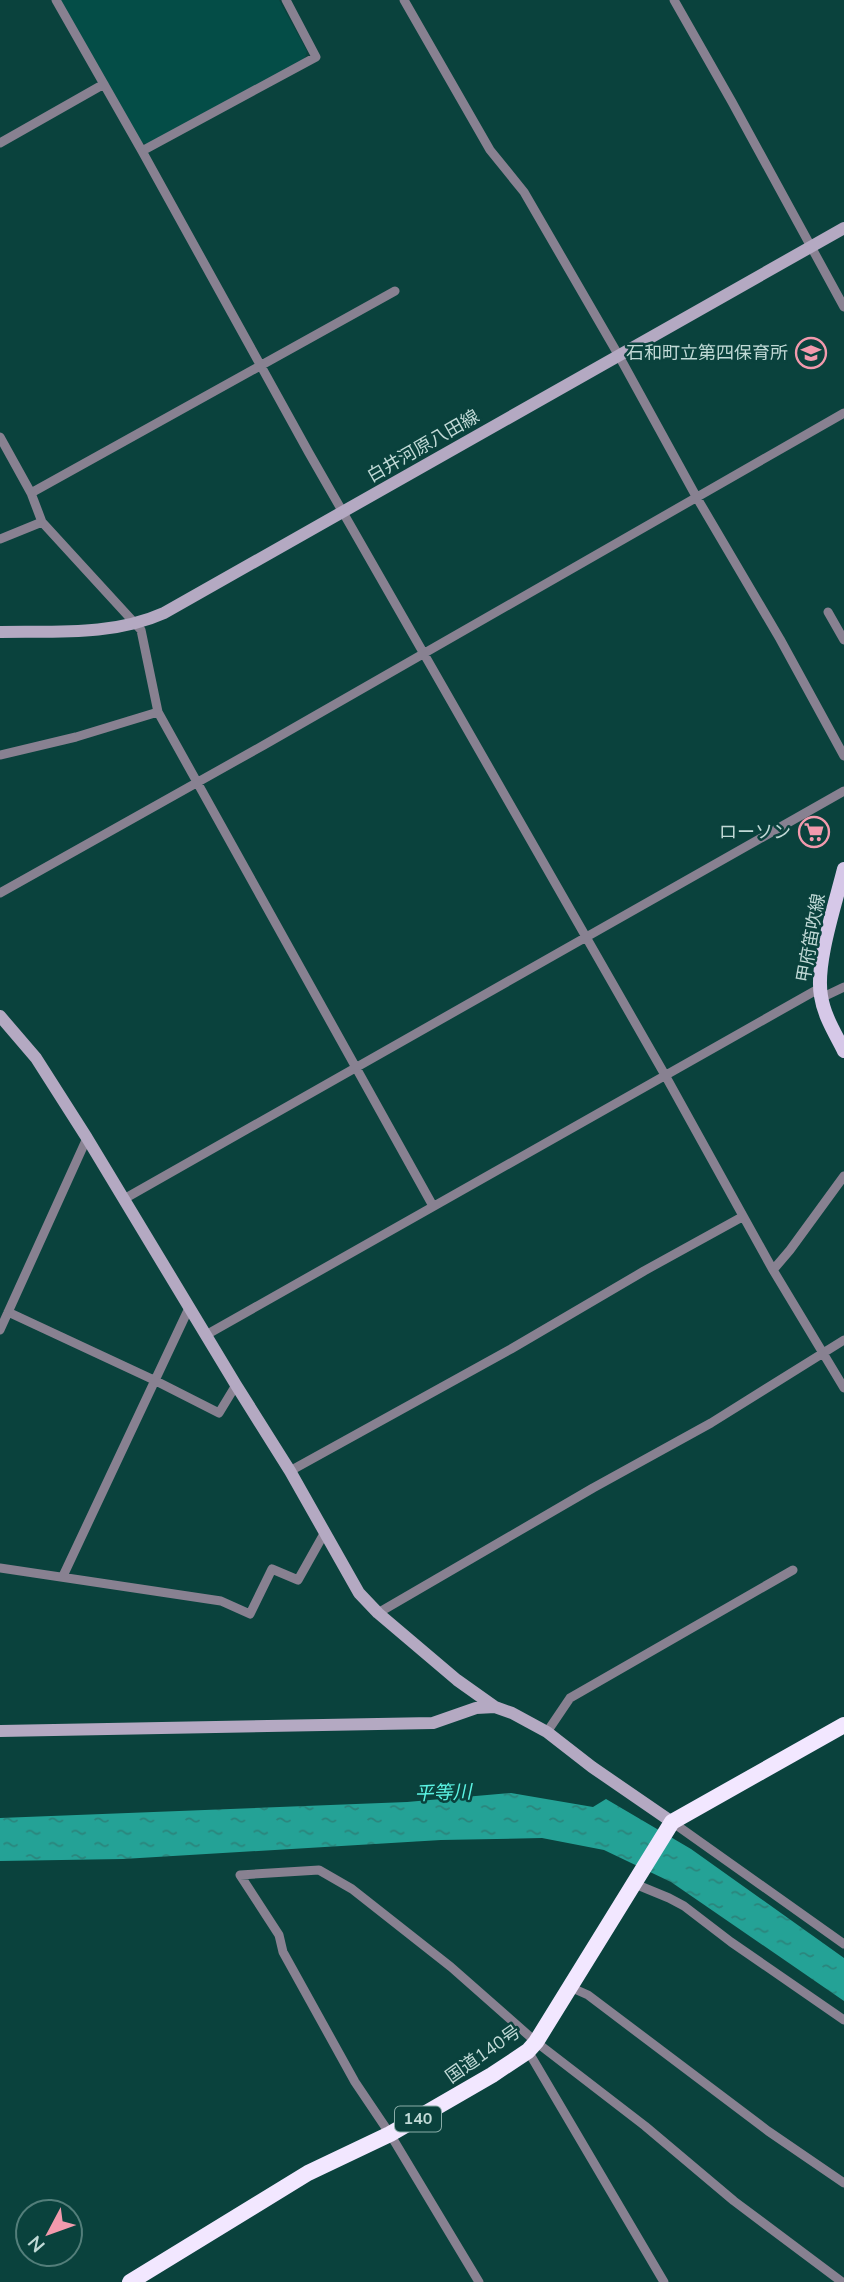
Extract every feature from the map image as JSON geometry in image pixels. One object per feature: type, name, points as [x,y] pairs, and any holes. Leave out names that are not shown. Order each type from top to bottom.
[{"type":"highway","name":"国道140号","points":[[130,2282],[308,2173],[390,2134],[492,2075],[532,2047],[671,1824],[844,1725]]},
{"type":"main road","name":"甲府笛吹線","points":[[844,869],[821,971],[820,993],[831,1026],[844,1051]]},
{"type":"street","points":[[56,0],[423,653],[665,1075],[742,1217],[844,1388]]},
{"type":"street","points":[[142,151],[316,57],[286,0]]},
{"type":"street","points":[[404,0],[490,150],[524,192],[844,756]]},
{"type":"street","points":[[674,0],[844,307]]},
{"type":"street","points":[[0,143],[104,84]]},
{"type":"street","name":"白井河原八田線","points":[[0,632],[76,631],[134,624],[164,613],[844,229]]},
{"type":"street","points":[[31,493],[395,290]]},
{"type":"street","points":[[0,893],[844,412]]},
{"type":"street","points":[[0,437],[31,493],[42,522],[141,630],[158,712],[433,1206]]},
{"type":"street","points":[[0,539],[42,522]]},
{"type":"street","points":[[828,612],[844,640]]},
{"type":"street","points":[[0,755],[76,737],[158,712]]},
{"type":"street","points":[[124,1199],[844,792]]},
{"type":"street","points":[[206,1335],[665,1075],[820,993],[844,987]]},
{"type":"street","points":[[0,1016],[36,1058],[88,1138],[290,1471],[359,1593],[378,1613],[457,1680],[495,1707],[547,1732],[671,1824],[844,1944]]},
{"type":"street","points":[[0,1330],[88,1138]]},
{"type":"street","points":[[773,1270],[844,1176]]},
{"type":"street","points":[[290,1471],[742,1217]]},
{"type":"street","points":[[63,1576],[189,1308]]},
{"type":"street","points":[[8,1312],[219,1413],[236,1385]]},
{"type":"street","points":[[378,1613],[711,1423],[844,1340]]},
{"type":"street","points":[[0,1568],[221,1601],[250,1614],[272,1569],[298,1580],[325,1532]]},
{"type":"street","points":[[547,1732],[570,1698],[793,1570]]},
{"type":"street","points":[[0,1731],[433,1723],[476,1708],[495,1707]]},
{"type":"street","points":[[479,2282],[390,2134],[355,2082],[283,1952],[279,1935],[240,1875],[319,1870],[352,1889],[451,1967],[532,2047],[645,2126],[734,2201],[842,2282]]},
{"type":"street","points":[[636,1883],[684,1906],[844,2020]]},
{"type":"street","points":[[570,1987],[588,1995],[768,2131],[844,2183]]},
{"type":"street","points":[[532,2047],[664,2282]]},
{"type":"shaded area","points":[[60,0],[279,0],[307,51],[305,58],[147,144],[140,142]]},
{"type":"water","points":[[511,1793],[593,1807],[606,1799],[691,1849],[844,1958],[844,2001],[671,1882],[604,1850],[542,1838],[441,1840],[123,1859],[0,1861],[0,1818],[407,1802]]},
{"type":"place","name":"石和町立第四保育所","points":[[811,353]]},
{"type":"place","name":"ローソン","points":[[814,832]]},
{"type":"water label","name":"平等川","points":[[443,1793]]}]
